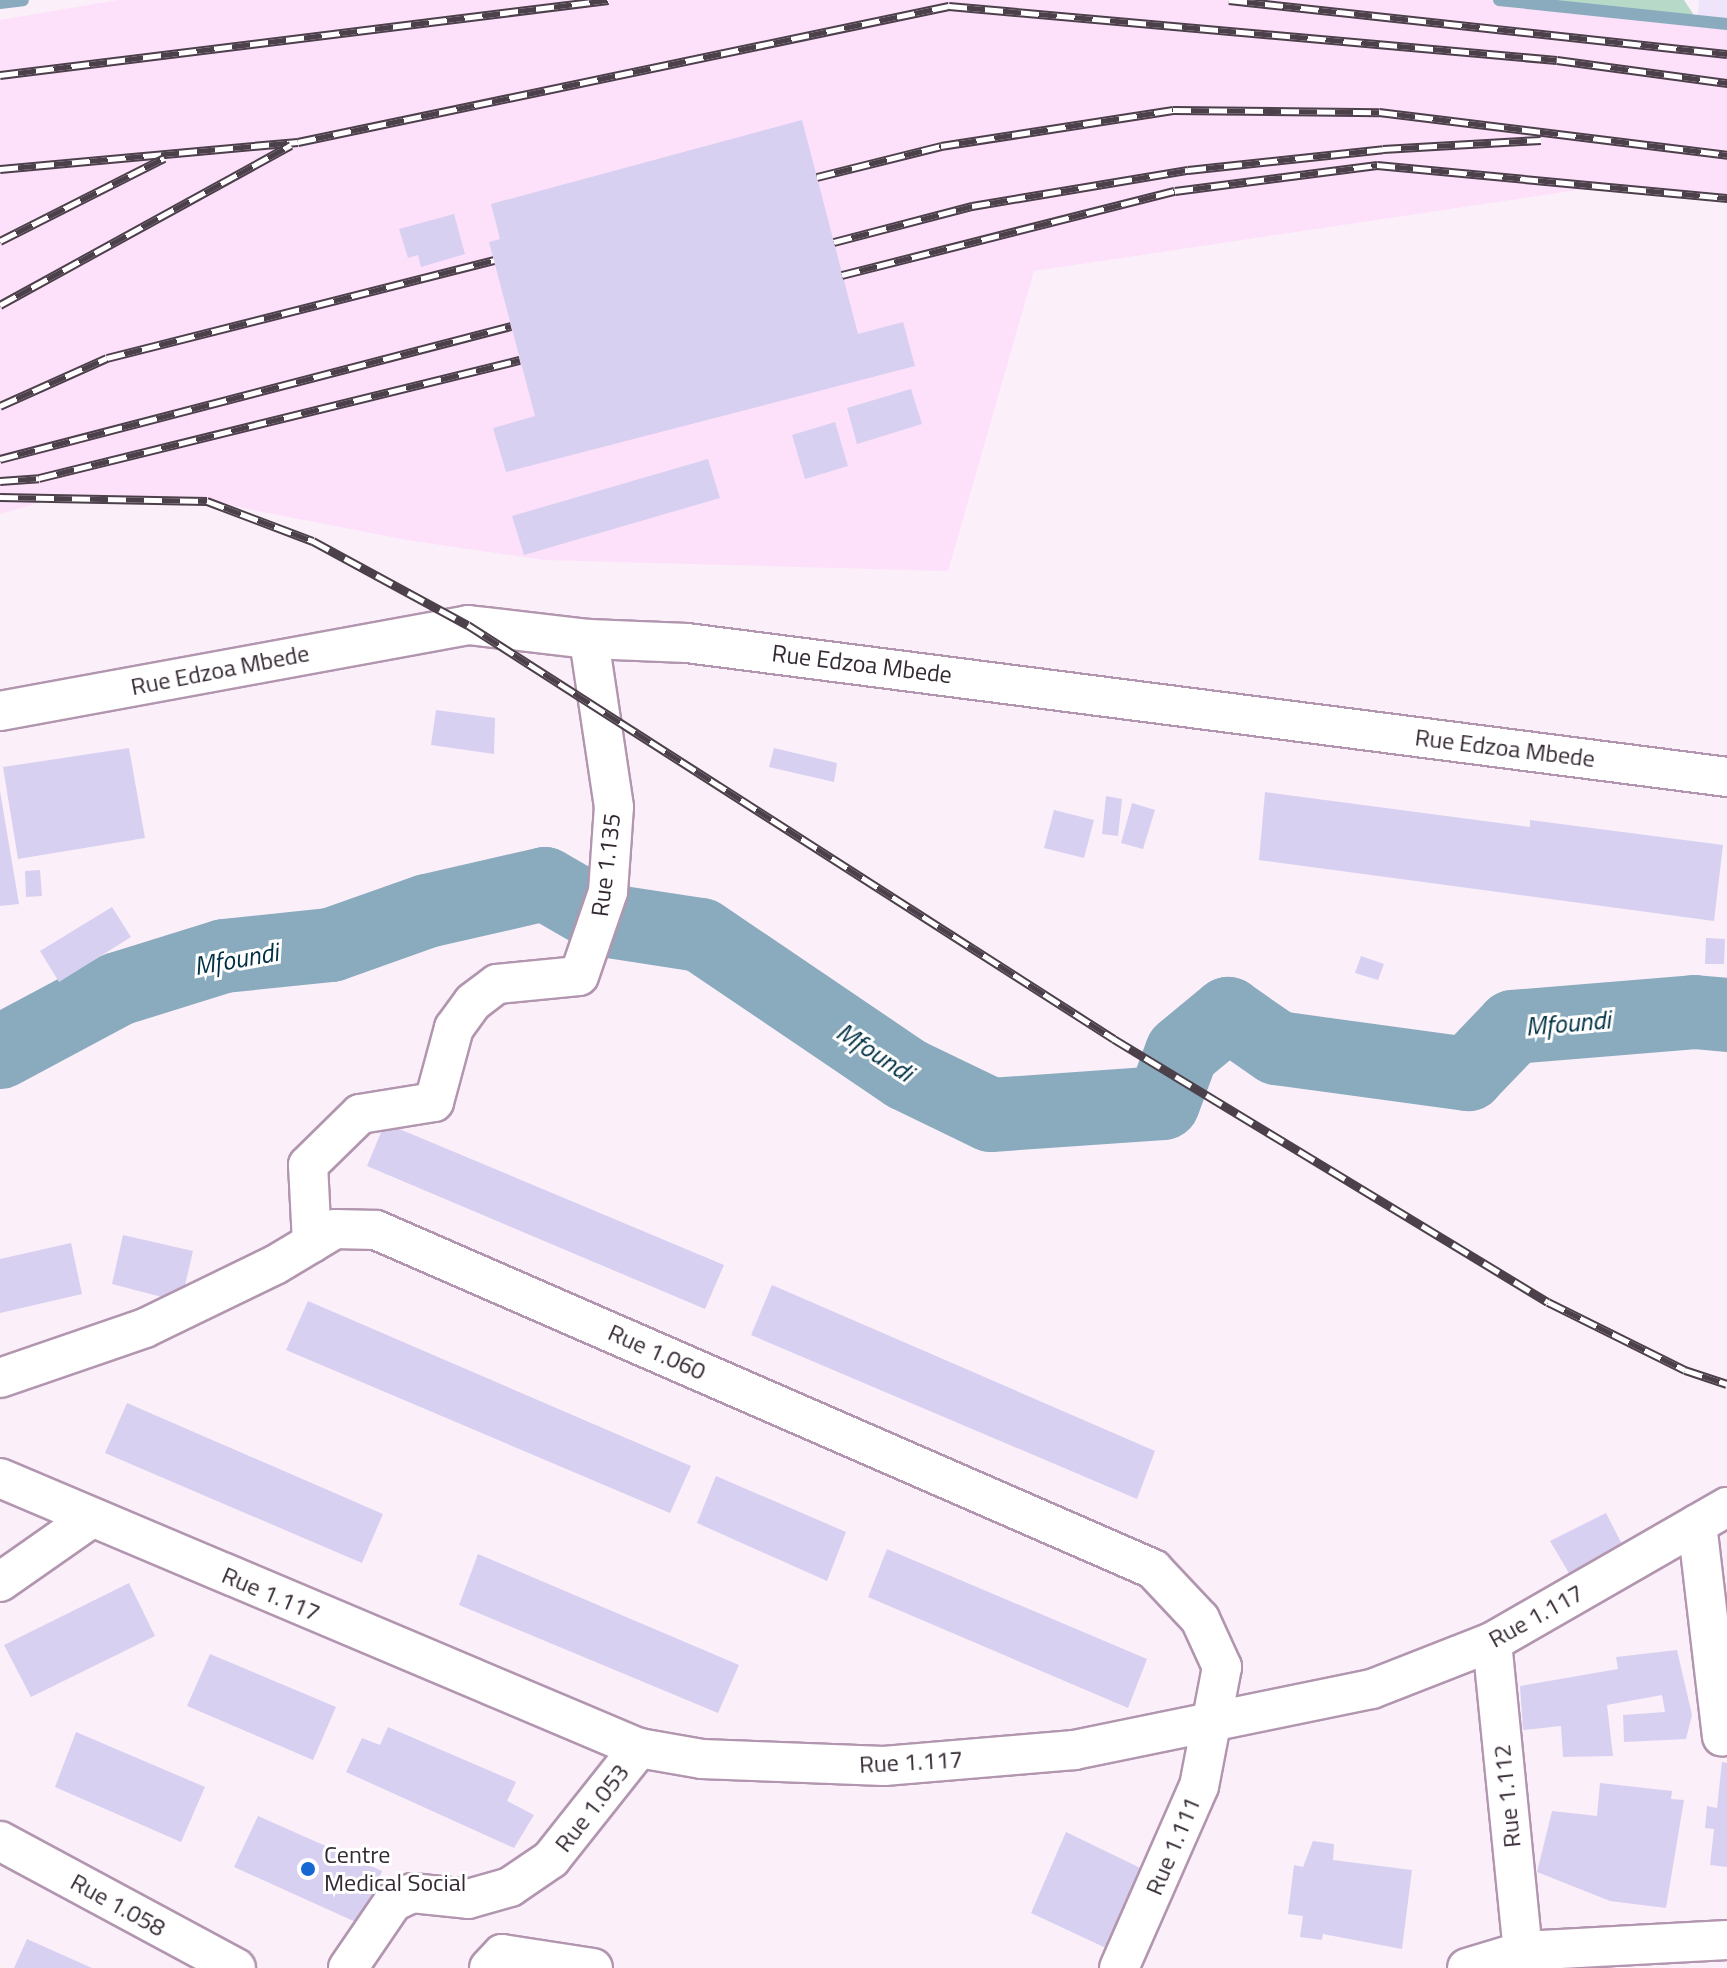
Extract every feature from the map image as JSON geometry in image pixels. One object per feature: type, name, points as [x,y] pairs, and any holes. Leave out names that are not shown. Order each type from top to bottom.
[{"type":"street","name":"Rue Edzoa Mbede","points":[[0,711],[468,625],[589,639],[687,643],[945,674],[1727,777]]},
{"type":"street","name":"Rue 1.135","points":[[312,1243],[308,1165],[360,1114],[434,1102],[454,1028],[473,1002],[497,984],[579,976],[597,936],[608,892],[614,807],[589,639]]},
{"type":"street","name":"Rue 1.060","points":[[0,1378],[145,1328],[335,1229],[376,1230],[1153,1569],[1200,1619],[1222,1667],[1214,1719]]},
{"type":"street","points":[[0,1478],[90,1519]]},
{"type":"street","name":"Rue 1.117","points":[[90,1519],[639,1748],[702,1759],[884,1766],[1074,1750],[1372,1689],[1492,1642],[1712,1516]]},
{"type":"street","points":[[1712,1516],[1722,1737]]},
{"type":"street","points":[[0,1582],[90,1519]]},
{"type":"street","name":"Rue 1.112","points":[[1492,1642],[1527,1959]]},
{"type":"street","name":"Rue 1.111","points":[[1119,1968],[1199,1786],[1214,1719]]},
{"type":"street","name":"Rue 1.053","points":[[348,1968],[393,1902],[412,1893],[468,1899],[510,1887],[551,1859],[639,1748]]},
{"type":"street","name":"Rue 1.058","points":[[0,1841],[236,1968]]},
{"type":"street","points":[[1467,1968],[1527,1959],[1727,1940]]},
{"type":"street","points":[[489,1968],[502,1954],[593,1968]]},
{"type":"shaded area","points":[[118,0],[1499,0],[1727,24],[1727,198],[1611,185],[1034,271],[948,571],[545,560],[407,540],[207,501],[49,500],[0,514],[0,20]]},
{"type":"shaded area","points":[[1699,0],[1727,0],[1727,24],[1697,20]]},
{"type":"green space","points":[[1499,0],[1684,0],[1697,20]]},
{"type":"building","points":[[802,120],[858,334],[903,322],[915,366],[506,472],[493,428],[535,416],[489,242],[500,239],[491,204]]},
{"type":"building","points":[[454,214],[465,254],[421,267],[418,255],[408,258],[399,229]]},
{"type":"building","points":[[911,389],[922,424],[857,444],[847,408]]},
{"type":"building","points":[[835,422],[848,466],[805,479],[792,435]]},
{"type":"building","points":[[708,459],[720,498],[524,555],[512,516]]},
{"type":"building","points":[[436,710],[495,718],[494,754],[431,745]]},
{"type":"building","points":[[129,748],[145,838],[18,859],[3,767]]},
{"type":"building","points":[[774,748],[837,763],[834,782],[769,767]]},
{"type":"building","points":[[0,791],[19,904],[0,906]]},
{"type":"building","points":[[1265,792],[1530,827],[1530,820],[1723,845],[1714,921],[1259,860]]},
{"type":"building","points":[[1106,796],[1122,799],[1118,836],[1102,834]]},
{"type":"building","points":[[1132,803],[1155,810],[1143,849],[1121,843]]},
{"type":"building","points":[[1054,810],[1094,820],[1084,858],[1044,848]]},
{"type":"building","points":[[40,870],[42,896],[26,897],[25,871]]},
{"type":"building","points":[[112,907],[131,937],[59,982],[40,951]]},
{"type":"building","points":[[1706,938],[1725,939],[1724,964],[1705,964]]},
{"type":"building","points":[[1361,956],[1384,964],[1378,980],[1355,973]]},
{"type":"building","points":[[385,1123],[724,1265],[705,1309],[367,1166]]},
{"type":"building","points":[[123,1235],[193,1251],[181,1302],[112,1284]]},
{"type":"building","points":[[71,1243],[82,1294],[0,1313],[0,1259]]},
{"type":"building","points":[[772,1285],[1155,1451],[1137,1499],[751,1335]]},
{"type":"building","points":[[308,1301],[691,1466],[670,1513],[286,1350]]},
{"type":"building","points":[[127,1403],[383,1514],[362,1563],[105,1453]]},
{"type":"building","points":[[716,1476],[846,1532],[827,1581],[697,1523]]},
{"type":"building","points":[[1606,1513],[1628,1556],[1576,1585],[1550,1541]]},
{"type":"building","points":[[887,1549],[1147,1659],[1128,1708],[868,1597]]},
{"type":"building","points":[[478,1554],[739,1665],[718,1713],[459,1605]]},
{"type":"building","points":[[129,1583],[155,1636],[31,1697],[4,1645]]},
{"type":"building","points":[[1677,1650],[1692,1715],[1686,1739],[1624,1742],[1623,1715],[1665,1712],[1662,1695],[1607,1705],[1613,1756],[1563,1757],[1561,1726],[1523,1730],[1520,1686],[1618,1669],[1616,1657]]},
{"type":"building","points":[[210,1654],[336,1707],[313,1760],[187,1706]]},
{"type":"building","points":[[388,1727],[516,1782],[507,1801],[534,1815],[514,1848],[346,1772],[362,1738],[380,1745]]},
{"type":"building","points":[[76,1732],[205,1787],[181,1842],[55,1787]]},
{"type":"building","points":[[1722,1762],[1727,1763],[1727,1867],[1710,1865],[1714,1829],[1705,1828],[1707,1806],[1717,1808]]},
{"type":"building","points":[[1600,1783],[1672,1791],[1671,1799],[1684,1800],[1666,1908],[1610,1901],[1537,1872],[1552,1811],[1597,1816]]},
{"type":"building","name":"Centre Medical Social","points":[[258,1816],[382,1871],[360,1924],[234,1867]]},
{"type":"building","points":[[1066,1832],[1159,1877],[1123,1956],[1031,1913]]},
{"type":"building","points":[[1313,1841],[1334,1844],[1333,1860],[1412,1870],[1402,1949],[1323,1934],[1322,1940],[1300,1937],[1303,1916],[1288,1914],[1294,1865],[1303,1867]]},
{"type":"building","points":[[27,1939],[83,1964],[92,1968],[14,1968]]},
{"type":"waterway","points":[[0,3],[23,0]]},
{"type":"waterway","points":[[1499,0],[1727,24]]},
{"type":"waterway","name":"Mfoundi","points":[[0,1052],[118,989],[224,956],[331,945],[427,911],[545,884],[609,921],[701,935],[906,1074],[991,1115],[1163,1103],[1182,1052],[1228,1014],[1277,1048],[1468,1074],[1513,1027],[1694,1012],[1727,1015]]},
{"type":"railway","points":[[0,75],[608,0]]},
{"type":"railway","points":[[1229,0],[1727,54]]},
{"type":"railway","points":[[0,169],[298,142],[949,6],[1557,60],[1727,83]]},
{"type":"railway","points":[[817,177],[941,146],[1173,110],[1379,112],[1727,155]]},
{"type":"railway","points":[[834,242],[972,206],[1188,170],[1383,149],[1541,140]]},
{"type":"railway","points":[[0,305],[291,145]]},
{"type":"railway","points":[[0,241],[164,158]]},
{"type":"railway","points":[[842,275],[1175,191],[1377,165],[1727,198]]},
{"type":"railway","points":[[0,406],[107,358],[494,260]]},
{"type":"railway","points":[[0,459],[511,326]]},
{"type":"railway","points":[[0,481],[39,478],[520,360]]},
{"type":"railway","points":[[0,497],[207,501],[313,541],[468,625],[1114,1039],[1548,1302],[1685,1370],[1727,1384]]},
{"type":"place","name":"Centre Medical Social","points":[[308,1869]]}]
